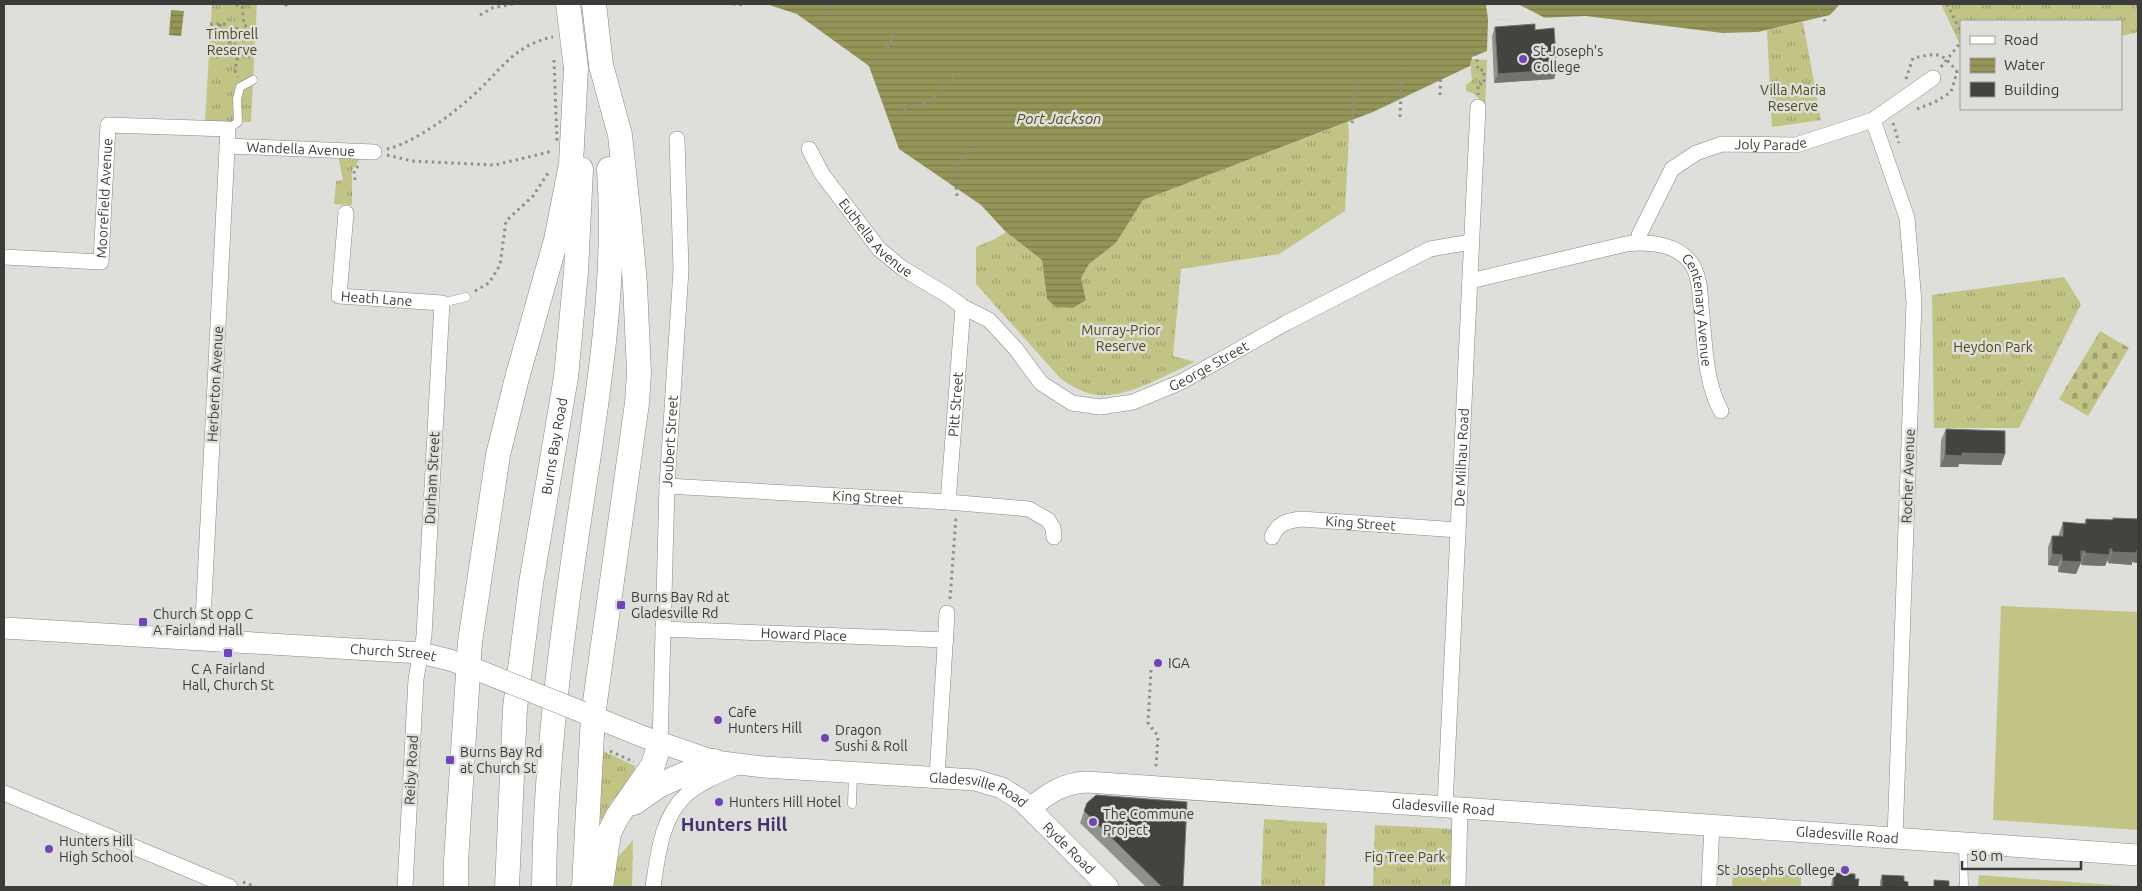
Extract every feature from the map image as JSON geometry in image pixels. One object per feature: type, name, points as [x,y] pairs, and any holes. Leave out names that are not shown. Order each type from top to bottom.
[{"type":"main road","name":"Burns Bay Road","points":[[507,887],[515,708],[530,583],[566,377],[576,272],[581,196],[581,133],[576,68],[568,4]]},
{"type":"main road","points":[[544,887],[546,786],[556,686],[598,391],[609,296],[610,185],[601,65],[594,4]]},
{"type":"main road","points":[[584,887],[587,714],[637,403],[639,373],[635,284],[620,135],[601,65]]},
{"type":"main road","points":[[456,887],[456,861],[498,455],[517,378],[556,240],[571,164],[576,68]]},
{"type":"main road","points":[[601,887],[609,833],[617,817],[653,765],[660,743]]},
{"type":"main road","points":[[617,817],[660,785],[714,761]]},
{"type":"street","name":"Joly Parade","points":[[1639,239],[1672,170],[1696,153],[1722,144],[1796,145],[1873,120],[1932,78]]},
{"type":"street","name":"De Milhau Road","points":[[1458,887],[1453,807],[1458,530],[1478,107]]},
{"type":"street","name":"Rocher Avenue","points":[[1873,120],[1907,218],[1914,302],[1895,838]]},
{"type":"street","name":"Moorefield Avenue","points":[[4,257],[101,262],[108,126],[228,129]]},
{"type":"street","name":"Herberton Avenue","points":[[202,639],[228,129]]},
{"type":"street","name":"Joubert Street","points":[[660,743],[667,486],[681,270],[677,139]]},
{"type":"street","name":"Wandella Avenue","points":[[227,146],[374,152]]},
{"type":"street","name":"Euthella Avenue","points":[[809,149],[822,174],[879,249],[902,268],[963,306]]},
{"type":"street","name":"Heath Lane","points":[[346,213],[339,296],[442,303]]},
{"type":"street","name":"Centenary Avenue","points":[[1470,281],[1639,239],[1679,252],[1688,260],[1699,282],[1711,391],[1721,410]]},
{"type":"street","name":"George Street","points":[[963,306],[989,320],[1015,348],[1041,383],[1072,403],[1100,407],[1133,402],[1181,382],[1286,323],[1430,249],[1471,242]]},
{"type":"street","name":"Durham Street","points":[[421,653],[424,636],[442,303]]},
{"type":"street","name":"Pitt Street","points":[[948,502],[963,306]]},
{"type":"street","name":"King Street","points":[[667,486],[948,502],[1029,509],[1048,520],[1053,528],[1054,537]]},
{"type":"street","name":"King Street","points":[[1272,537],[1275,530],[1282,523],[1301,519],[1458,530]]},
{"type":"street","points":[[938,777],[947,613]]},
{"type":"street","name":"Church Street","points":[[4,628],[421,653],[477,670],[660,743],[714,761],[764,767]]},
{"type":"street","name":"Howard Place","points":[[663,628],[946,640]]},
{"type":"street","name":"Reiby Road","points":[[405,887],[416,679],[421,653]]},
{"type":"street","points":[[653,887],[660,845],[666,823],[678,804],[698,786],[742,765]]},
{"type":"street","name":"Gladesville Road","points":[[764,767],[975,780],[993,784],[1010,792],[1030,808],[1054,790],[1069,784],[1087,782],[2138,856]]},
{"type":"street","points":[[4,793],[230,887]]},
{"type":"street","name":"Ryde Road","points":[[1030,808],[1108,887]]},
{"type":"street","points":[[1709,887],[1712,825]]},
{"type":"lane","points":[[228,129],[238,122],[238,92],[243,84],[253,80]]},
{"type":"lane","name":"Heath Lane","points":[[442,303],[466,297]]},
{"type":"lane","points":[[852,804],[853,772]]},
{"type":"lane","points":[[1963,844],[1964,887]]},
{"type":"path","points":[[210,24],[220,24],[254,35],[254,31],[244,25],[242,6],[232,4]]},
{"type":"path","points":[[286,4],[286,9]]},
{"type":"path","points":[[480,15],[492,8],[513,4]]},
{"type":"path","points":[[733,4],[744,5]]},
{"type":"path","points":[[824,21],[831,4]]},
{"type":"path","points":[[1947,4],[1960,30]]},
{"type":"path","points":[[1818,8],[1825,21]]},
{"type":"path","points":[[220,24],[220,27],[238,55],[234,70],[243,84]]},
{"type":"path","points":[[551,31],[552,40]]},
{"type":"path","points":[[874,62],[887,49],[894,32]]},
{"type":"path","points":[[394,147],[425,131],[455,110],[478,91],[510,56],[533,42],[556,37]]},
{"type":"path","points":[[1932,78],[1960,43]]},
{"type":"path","points":[[1476,53],[1478,70],[1484,70],[1484,84],[1478,84],[1478,107]]},
{"type":"path","points":[[552,158],[557,148],[554,58]]},
{"type":"path","points":[[1440,95],[1441,66]]},
{"type":"path","points":[[1400,117],[1402,70]]},
{"type":"path","points":[[898,112],[927,104],[955,76]]},
{"type":"path","points":[[1352,123],[1356,77]]},
{"type":"path","points":[[957,196],[954,168],[972,149]]},
{"type":"path","points":[[374,152],[412,161],[495,165],[554,151]]},
{"type":"path","points":[[355,180],[354,171],[359,165]]},
{"type":"path","points":[[466,297],[489,283],[493,277],[500,265],[506,221],[533,196],[548,174],[550,165]]},
{"type":"path","points":[[947,613],[950,610],[956,520]]},
{"type":"path","points":[[1151,670],[1148,723],[1158,736],[1156,767]]},
{"type":"path","points":[[606,749],[637,765]]},
{"type":"green space","name":"Timbrell Reserve","points":[[212,4],[257,4],[251,122],[205,121]]},
{"type":"green space","points":[[1941,4],[2138,4],[2138,32],[2122,36],[2122,20],[1960,20],[1960,45]]},
{"type":"green space","name":"Villa Maria Reserve","points":[[1803,22],[1821,120],[1772,127],[1767,30]]},
{"type":"green space","points":[[1470,59],[1487,60],[1485,110],[1476,96],[1466,91],[1466,85],[1472,80]]},
{"type":"green space","name":"Murray-Prior Reserve","points":[[1348,122],[1345,211],[1279,254],[1181,269],[1173,356],[1195,362],[1148,384],[1123,393],[1110,395],[1093,394],[1073,387],[1060,378],[976,284],[976,247],[1006,232],[1042,260],[1047,299],[1086,300],[1081,278],[1089,264],[1116,243],[1143,200]]},
{"type":"green space","points":[[338,155],[361,157],[352,171],[352,205],[334,204],[336,181],[343,180]]},
{"type":"green space","name":"Heydon Park","points":[[2064,277],[2081,304],[2019,428],[1934,428],[1932,295]]},
{"type":"green space","points":[[2100,331],[2129,348],[2088,416],[2059,399]]},
{"type":"green space","points":[[2001,606],[2138,612],[2138,830],[1993,820]]},
{"type":"green space","points":[[599,749],[635,766],[633,779],[611,802],[603,820],[593,819]]},
{"type":"green space","name":"Fig Tree Park","points":[[1264,819],[1327,823],[1325,887],[1261,887]]},
{"type":"green space","name":"Fig Tree Park","points":[[1375,825],[1453,829],[1451,887],[1373,887]]},
{"type":"green space","points":[[633,840],[632,887],[613,887],[616,859]]},
{"type":"green space","points":[[1733,868],[1801,869],[1801,887],[1732,887]]},
{"type":"green space","points":[[1979,875],[2138,887],[1978,887]]},
{"type":"water","name":"Port Jackson","points":[[766,4],[1840,4],[1830,15],[1758,32],[1723,33],[1586,16],[1488,20],[1487,51],[1472,57],[1470,66],[1373,112],[1143,200],[1116,243],[1089,264],[1081,278],[1086,300],[1073,308],[1056,307],[1047,299],[1042,260],[1006,232],[981,205],[899,149],[869,66],[797,14]]},
{"type":"water","points":[[171,10],[184,11],[181,36],[169,35]]},
{"type":"pier","points":[[1486,4],[1518,4],[1547,19],[1488,20]]},
{"type":"building","name":"St Joseph's College","points":[[1535,24],[1535,30],[1554,28],[1557,70],[1498,74],[1495,27]]},
{"type":"building","points":[[1946,429],[2005,431],[2005,454],[1962,453],[1962,456],[1945,455]]},
{"type":"building","points":[[2113,518],[2138,519],[2138,551],[2136,553],[2112,552],[2112,549],[2110,549],[2109,555],[2081,551],[2081,562],[2062,561],[2062,555],[2052,554],[2052,536],[2063,536],[2063,522],[2086,524],[2086,519],[2113,520]]},
{"type":"building","points":[[1096,795],[1187,802],[1183,887],[1162,887],[1084,811],[1087,803]]},
{"type":"building","points":[[1834,873],[1855,874],[1855,879],[1859,879],[1858,887],[1833,887]]},
{"type":"building","points":[[1882,875],[1904,876],[1904,881],[1908,882],[1908,887],[1882,887]]},
{"type":"building","points":[[1934,880],[1949,881],[1949,887],[1934,887]]},
{"type":"place","name":"St Joseph's College","points":[[1523,59]]},
{"type":"place","name":"Burns Bay Rd at Gladesville Rd","points":[[621,605]]},
{"type":"place","name":"Church St opp C A Fairland Hall","points":[[143,622]]},
{"type":"place","name":"C A Fairland Hall, Church St","points":[[228,653]]},
{"type":"place","name":"IGA","points":[[1158,663]]},
{"type":"place","name":"Cafe Hunters Hill","points":[[718,720]]},
{"type":"place","name":"Dragon Sushi & Roll","points":[[825,738]]},
{"type":"place","name":"Burns Bay Rd at Church St","points":[[450,760]]},
{"type":"place","name":"Hunters Hill Hotel","points":[[719,802]]},
{"type":"place","name":"The Commune Project","points":[[1093,822]]},
{"type":"place","name":"Hunters Hill High School","points":[[49,849]]},
{"type":"place","name":"St Josephs College","points":[[1845,870]]},
{"type":"district","name":"Hunters Hill","points":[[734,824]]}]
